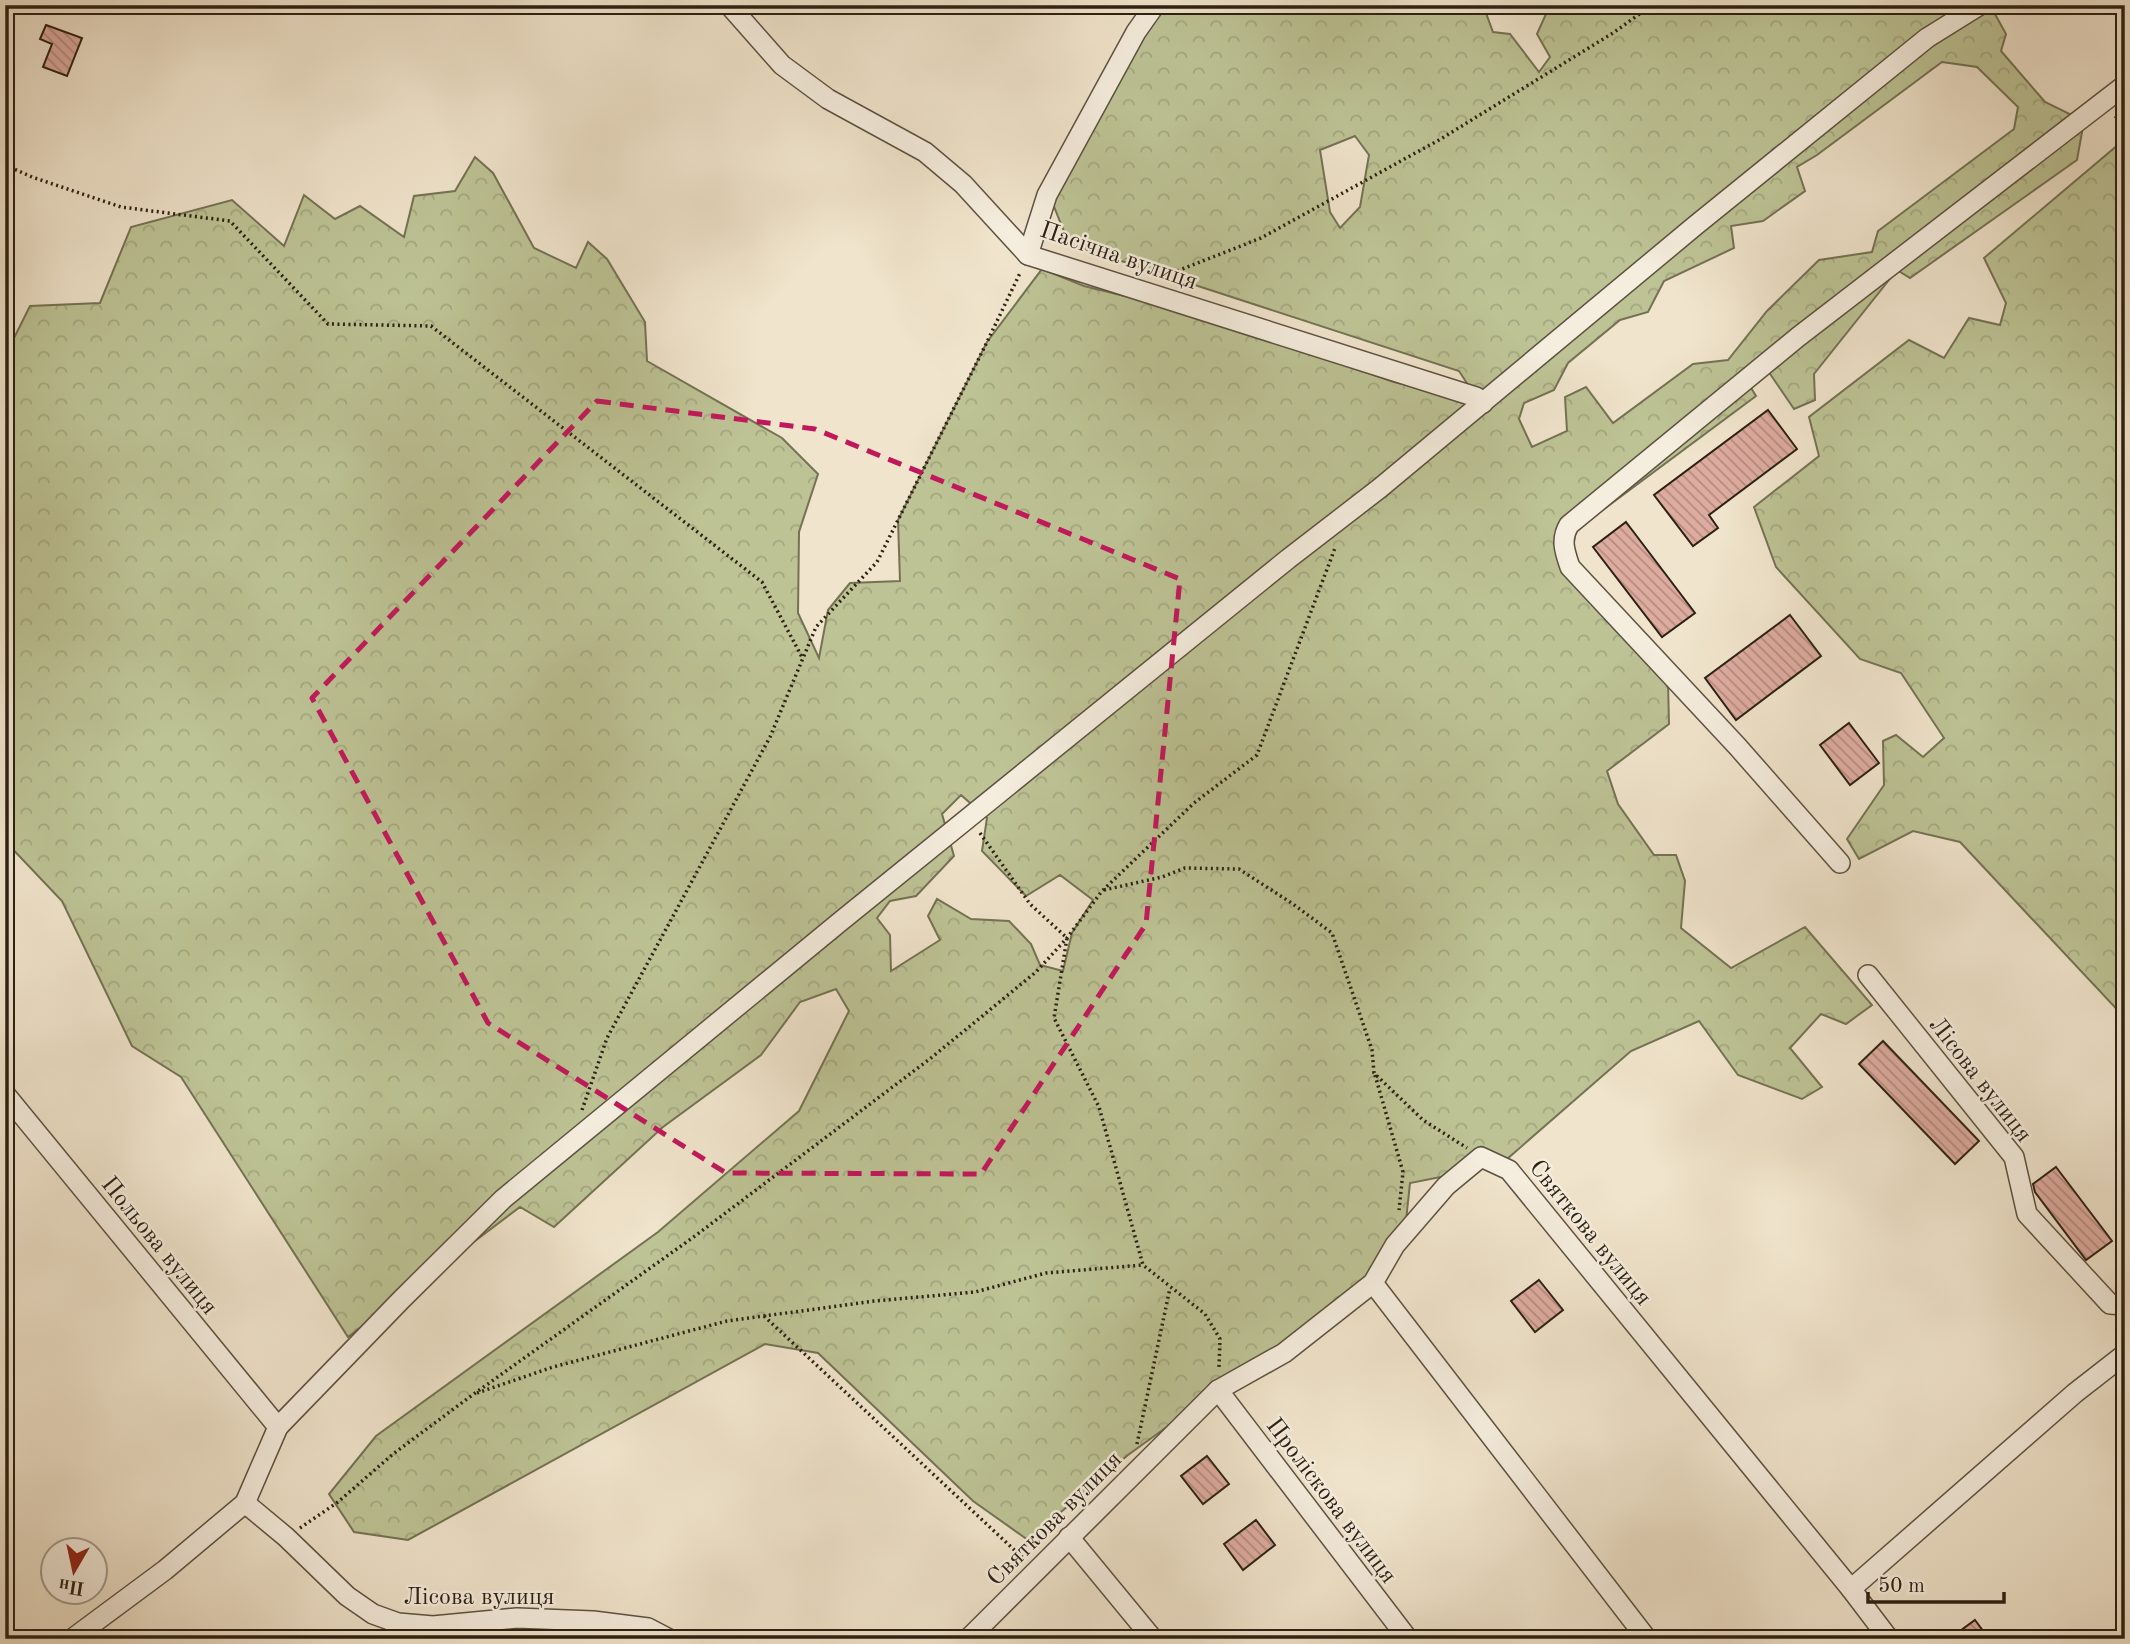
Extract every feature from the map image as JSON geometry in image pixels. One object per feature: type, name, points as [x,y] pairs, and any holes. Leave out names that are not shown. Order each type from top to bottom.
[{"type":"street","name":"Пасічна вулиця","points":[[729,5],[782,65],[828,99],[925,152],[963,184],[1028,254],[1476,397],[1483,403]]},
{"type":"street","points":[[1028,254],[1047,195],[1136,32],[1154,5]]},
{"type":"street","points":[[72,1639],[165,1570],[245,1503],[278,1427],[503,1199],[1483,403],[1685,234],[1927,38],[1980,5]]},
{"type":"street","points":[[1840,863],[1737,746],[1570,567],[1564,550],[1565,533],[1569,525],[1798,337],[2125,85]]},
{"type":"street","name":"Лісова вулиця","points":[[1868,975],[2014,1157],[2028,1214],[2110,1304],[2125,1305]]},
{"type":"street","name":"Польова вулиця","points":[[5,1094],[278,1427]]},
{"type":"street","name":"Святкова вулиця","points":[[968,1639],[1218,1390],[1283,1353],[1373,1283],[1395,1245],[1446,1186],[1481,1157],[1509,1170],[1889,1639]]},
{"type":"street","points":[[1373,1283],[1647,1639]]},
{"type":"street","points":[[1851,1589],[2075,1393],[2125,1354]]},
{"type":"street","name":"Проліскова вулиця","points":[[1218,1390],[1408,1639]]},
{"type":"street","name":"Лісова вулиця","points":[[245,1503],[286,1537],[347,1596],[373,1615],[398,1623],[433,1626],[517,1618],[593,1621],[648,1628],[669,1639]]},
{"type":"street","points":[[1069,1537],[1153,1639]]},
{"type":"path","points":[[1134,288],[1273,231],[1439,140],[1653,5]]},
{"type":"path","points":[[5,165],[121,207],[230,221],[328,324],[431,326],[762,582],[803,659]]},
{"type":"path","points":[[569,1145],[607,1038],[770,737],[816,627],[877,562],[1028,254]]},
{"type":"path","points":[[286,1537],[338,1502],[393,1454],[471,1396],[695,1236],[930,1058],[1036,972],[1067,939],[1102,891],[1194,803],[1257,755],[1332,553]]},
{"type":"path","points":[[970,817],[1030,904],[1067,939]]},
{"type":"path","points":[[1102,891],[1162,877],[1185,868],[1239,869],[1332,933],[1372,1050],[1374,1073],[1404,1172],[1395,1245]]},
{"type":"path","points":[[1067,939],[1054,1018],[1099,1107],[1143,1265],[1205,1314],[1220,1339],[1218,1390]]},
{"type":"path","points":[[1374,1073],[1423,1120],[1481,1157]]},
{"type":"path","points":[[471,1396],[553,1367],[727,1321],[875,1301],[975,1292],[1046,1273],[1143,1265]]},
{"type":"path","points":[[1130,1477],[1170,1287]]},
{"type":"path","points":[[764,1316],[1036,1570]]},
{"type":"highlighted area","points":[[597,401],[815,429],[1180,579],[1146,924],[981,1174],[726,1173],[488,1023],[312,698]]},
{"type":"green space","points":[[1161,5],[1483,5],[1493,32],[1510,34],[1539,72],[1550,57],[1537,34],[1550,5],[1990,5],[2006,34],[2001,51],[2045,102],[2084,121],[2077,160],[1910,278],[1897,270],[1814,374],[1815,400],[1794,409],[1764,365],[1742,373],[1756,396],[1557,544],[1668,682],[1669,724],[1607,771],[1618,804],[1654,855],[1676,855],[1685,881],[1681,928],[1731,968],[1805,927],[1872,1005],[1846,1024],[1821,1014],[1790,1048],[1822,1087],[1802,1099],[1738,1075],[1699,1021],[1631,1051],[1507,1159],[1471,1171],[1410,1183],[1403,1249],[1251,1371],[1218,1390],[1128,1455],[1028,1540],[973,1501],[818,1353],[765,1344],[408,1540],[354,1532],[329,1494],[376,1436],[658,1232],[799,1111],[849,1011],[836,989],[800,1002],[761,1055],[663,1127],[554,1227],[520,1207],[348,1337],[181,1077],[132,1046],[62,901],[5,841],[5,340],[13,340],[30,306],[100,303],[131,227],[232,200],[284,246],[304,195],[335,219],[360,206],[404,237],[414,196],[455,191],[475,157],[493,173],[534,248],[576,268],[588,242],[607,259],[645,322],[647,361],[782,438],[818,474],[799,532],[798,613],[819,658],[828,610],[850,583],[900,581],[898,520],[987,342],[1042,269],[1084,286],[1194,313],[1394,382],[1486,403],[1476,397],[1459,371],[1069,244],[1053,204]],"holes":[[[1942,62],[1977,67],[2018,107],[2014,129],[1878,231],[1872,252],[1819,260],[1767,311],[1728,360],[1693,364],[1613,423],[1586,387],[1565,397],[1567,431],[1532,447],[1519,419],[1524,403],[1554,390],[1568,363],[1620,320],[1648,312],[1664,281],[1734,248],[1731,226],[1763,221],[1805,191],[1797,167]],[[1355,136],[1369,155],[1360,207],[1340,228],[1330,212],[1320,150]],[[961,795],[987,818],[982,851],[1026,896],[1060,875],[1093,900],[1072,933],[1063,971],[1040,965],[1031,944],[1009,921],[971,919],[937,899],[928,916],[940,940],[891,971],[890,935],[877,918],[890,901],[916,896],[954,856],[942,814]]]},
{"type":"green space","points":[[2125,139],[2125,1018],[1960,842],[1913,831],[1859,859],[1847,839],[1884,785],[1883,741],[1896,735],[1923,757],[1944,738],[1901,673],[1860,659],[1776,567],[1754,507],[1819,456],[1809,417],[1909,340],[1944,358],[1969,318],[2000,325],[2006,303],[1984,258]]},
{"type":"building","points":[[46,25],[82,38],[67,76],[43,67],[52,44],[40,39]]},
{"type":"building","points":[[1768,410],[1797,449],[1709,515],[1718,528],[1693,546],[1654,495]]},
{"type":"building","points":[[1626,522],[1695,613],[1662,637],[1593,547]]},
{"type":"building","points":[[1790,615],[1821,656],[1736,720],[1705,678]]},
{"type":"building","points":[[1849,723],[1879,763],[1850,785],[1820,745]]},
{"type":"building","points":[[1883,1041],[1979,1141],[1955,1164],[1859,1064]]},
{"type":"building","points":[[2056,1167],[2112,1241],[2086,1260],[2035,1192],[2033,1184]]},
{"type":"building","points":[[1539,1280],[1563,1310],[1535,1332],[1511,1301]]},
{"type":"building","points":[[1207,1456],[1229,1484],[1203,1504],[1181,1476]]},
{"type":"building","points":[[1256,1520],[1275,1545],[1243,1570],[1224,1544]]},
{"type":"building","points":[[1975,1620],[1989,1639],[1949,1639]]}]
